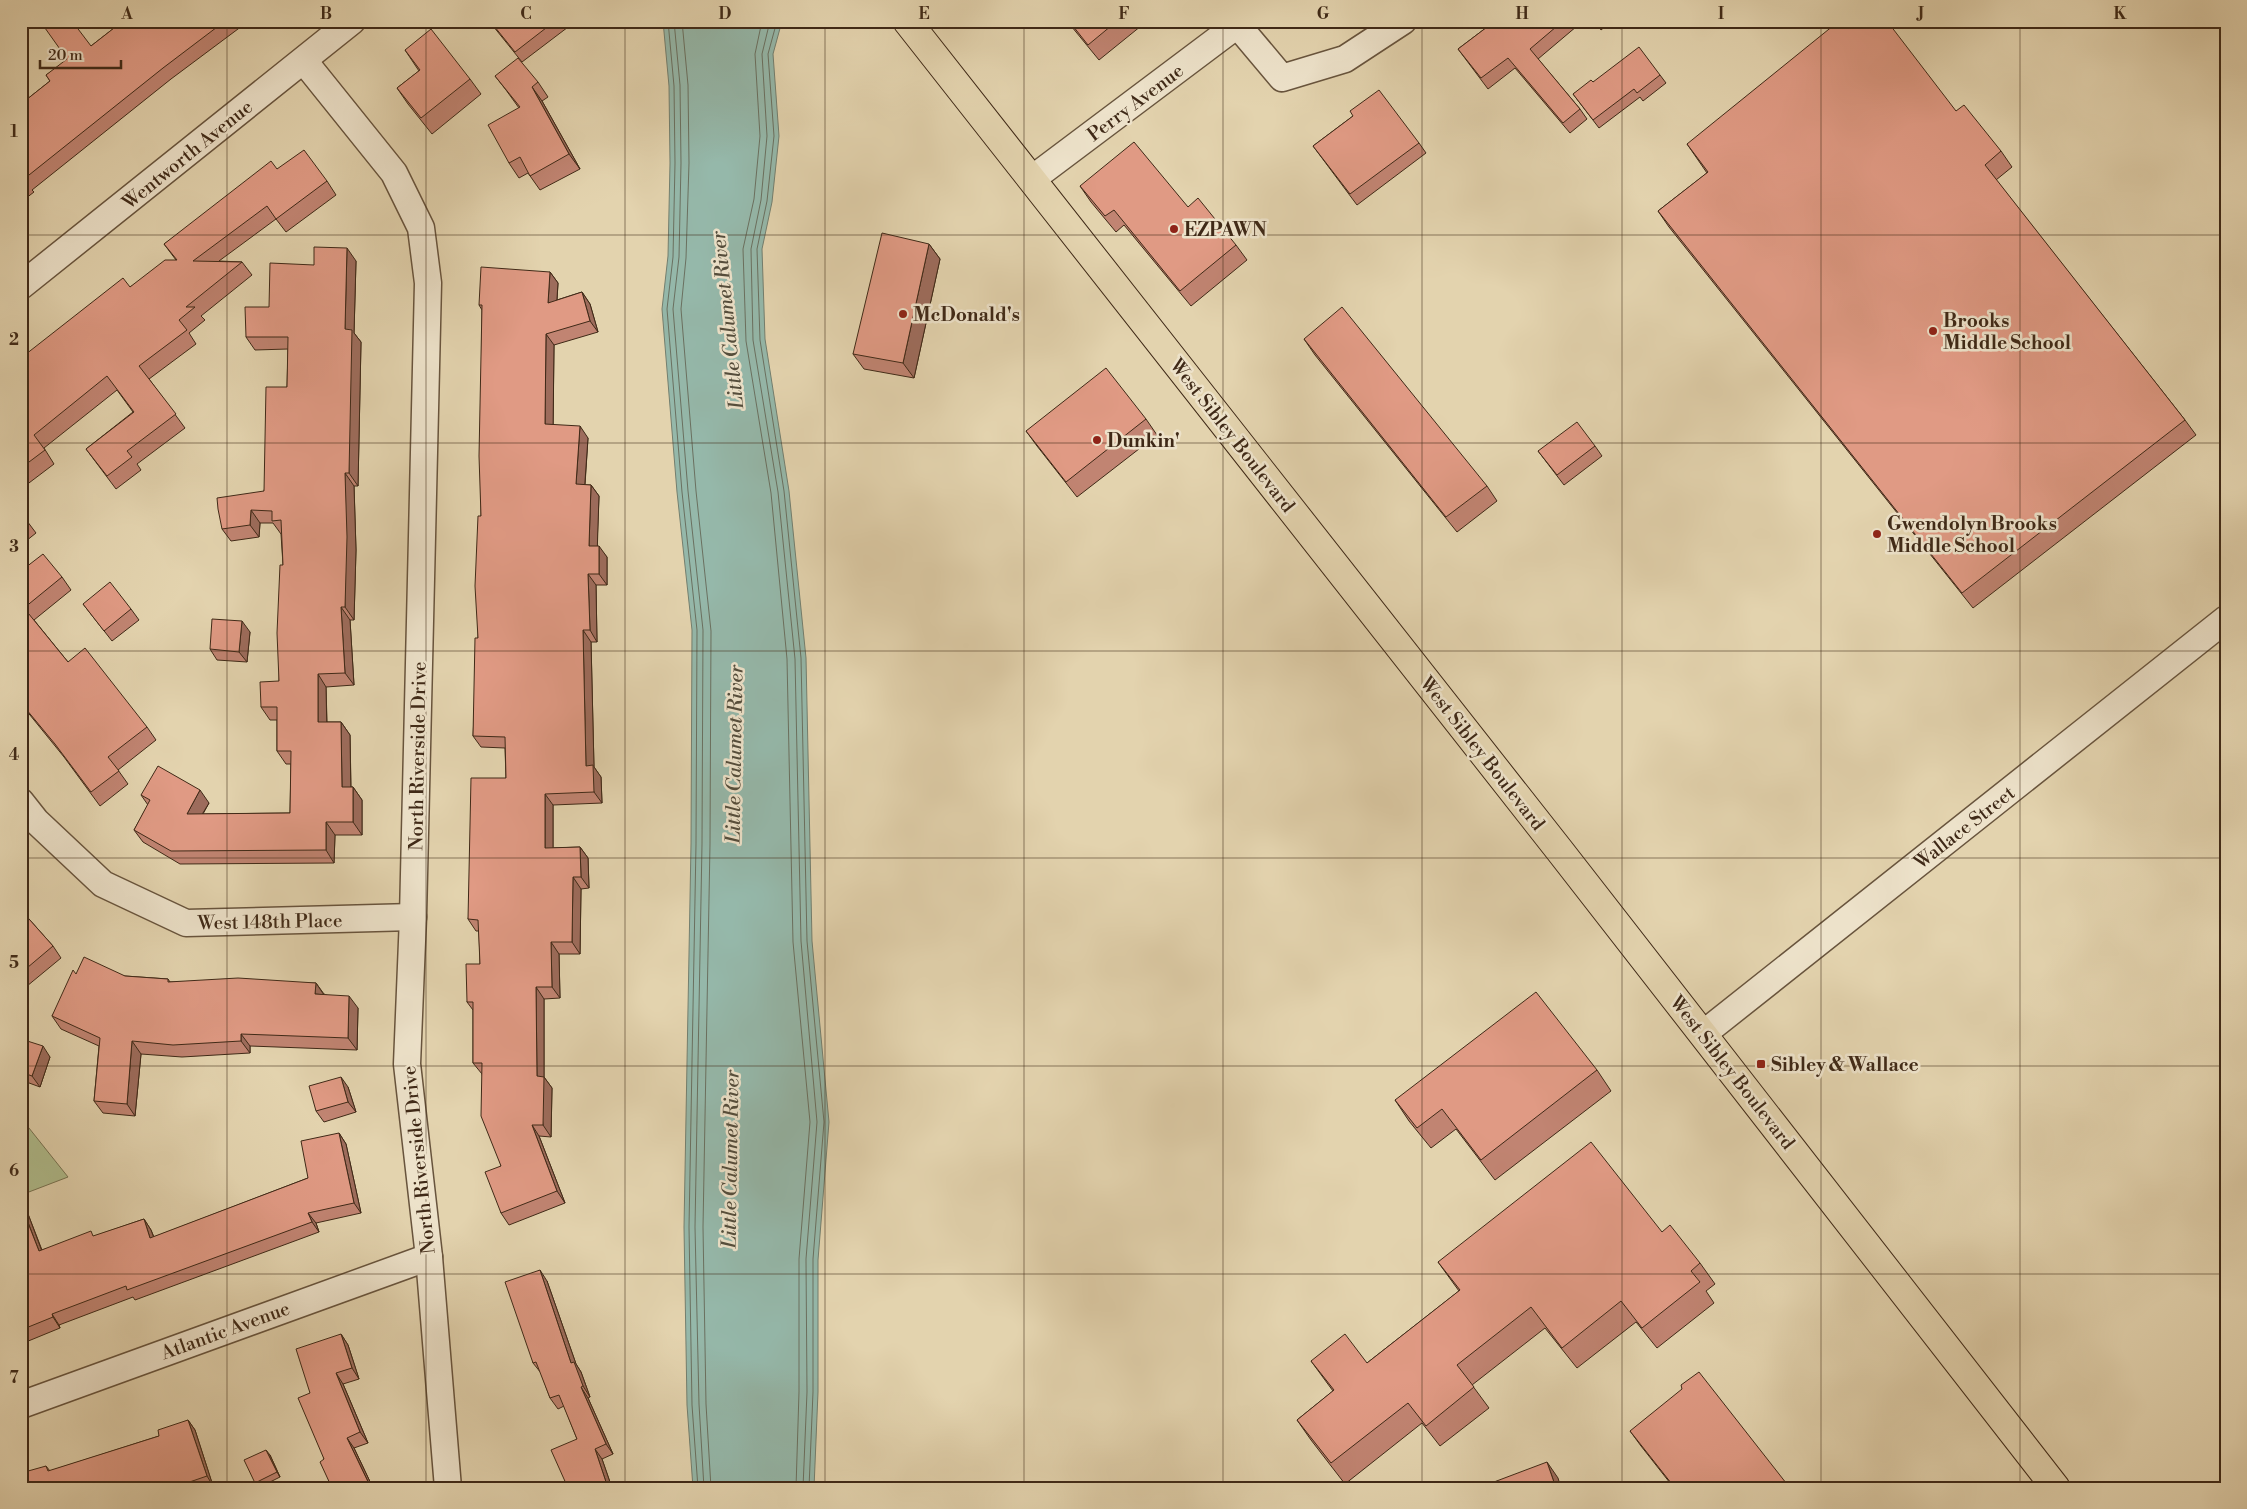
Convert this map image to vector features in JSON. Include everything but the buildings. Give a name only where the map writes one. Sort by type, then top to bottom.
[{"type":"main road","name":"West Sibley Boulevard","points":[[907,21],[1703,1034],[2056,1488]]},
{"type":"street","name":"Wentworth Avenue","points":[[21,286],[352,21]]},
{"type":"street","points":[[1236,23],[1282,78],[1346,59],[1403,21]]},
{"type":"street","name":"Perry Avenue","points":[[1032,179],[1236,23]]},
{"type":"street","name":"North Riverside Drive","points":[[304,61],[394,173],[421,228],[428,283],[413,918],[407,1064],[428,1257],[448,1488]]},
{"type":"street","name":"Wallace Street","points":[[1703,1034],[2226,619]]},
{"type":"street","name":"West 148th Place","points":[[21,802],[36,821],[103,884],[186,923],[413,918]]},
{"type":"street","name":"Atlantic Avenue","points":[[21,1405],[428,1257]]},
{"type":"green space","points":[[21,1118],[68,1177],[21,1195]]},
{"type":"water","name":"Little Calumet River","points":[[663,21],[782,21],[773,54],[779,136],[772,202],[762,249],[765,339],[789,491],[806,658],[812,941],[829,1122],[818,1260],[818,1392],[814,1488],[693,1488],[687,1405],[684,1227],[691,844],[692,630],[677,492],[662,309],[668,256],[670,163],[669,86]]},
{"type":"place","name":"EZPAWN","points":[[1174,229]]},
{"type":"place","name":"McDonald's","points":[[903,314]]},
{"type":"place","name":"Brooks Middle School","points":[[1933,331]]},
{"type":"place","name":"Dunkin'","points":[[1097,440]]},
{"type":"place","name":"Gwendolyn Brooks Middle School","points":[[1877,534]]},
{"type":"place","name":"Sibley & Wallace","points":[[1761,1064]]}]
